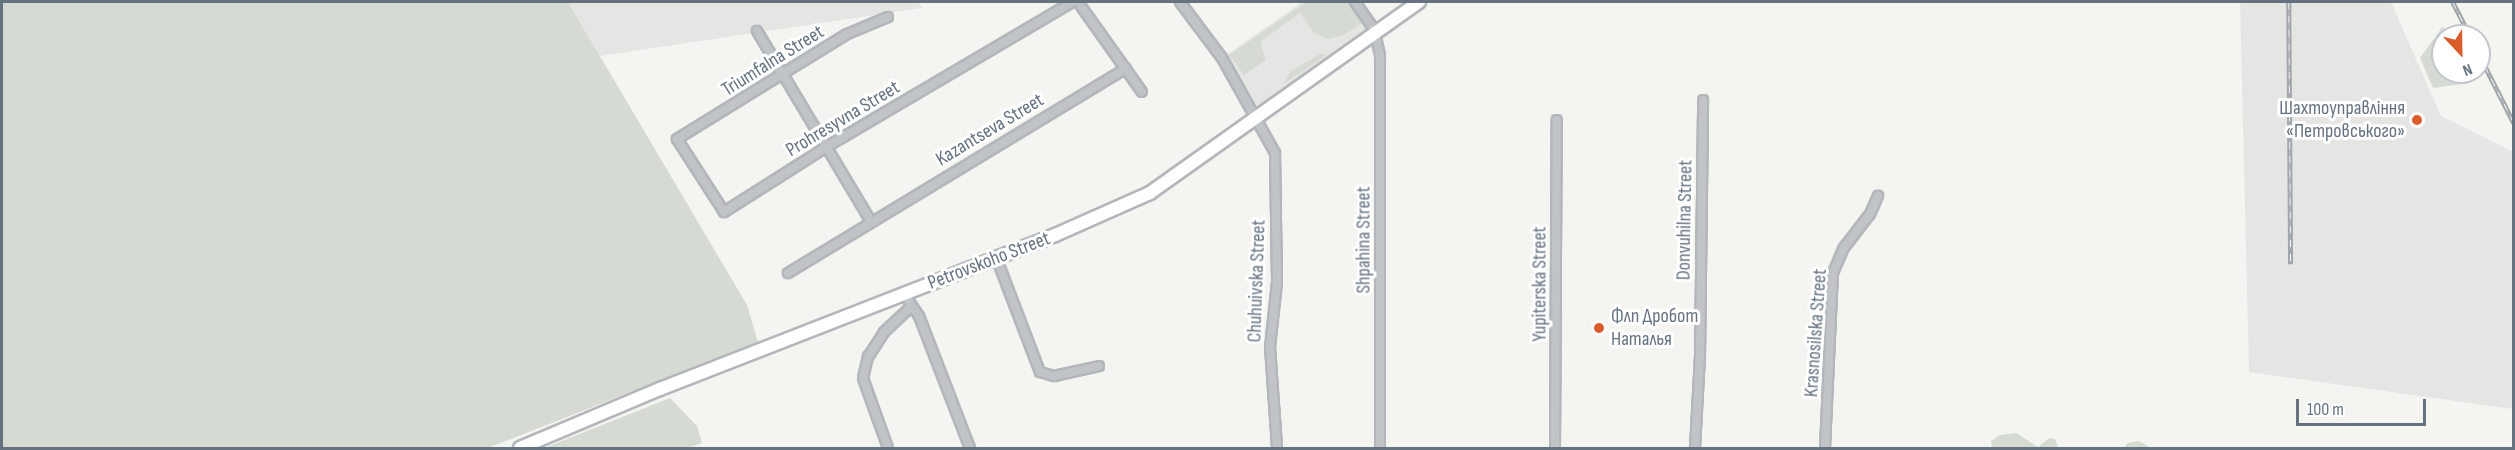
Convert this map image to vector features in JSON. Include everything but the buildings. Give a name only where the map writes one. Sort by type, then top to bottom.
[{"type":"main road","name":"Petrovskoho Street","points":[[520,448],[660,389],[904,294],[1150,194],[1418,2]]},
{"type":"street","points":[[1054,2],[1055,11]]},
{"type":"street","name":"Prohresyvna Street","points":[[677,139],[724,213],[828,146],[1072,2]]},
{"type":"street","points":[[1078,2],[1142,92]]},
{"type":"street","name":"Chuhuivska Street","points":[[1180,2],[1222,58],[1258,118],[1275,153],[1277,282],[1270,347],[1277,448]]},
{"type":"street","points":[[1355,2],[1376,32]]},
{"type":"street","name":"Triumfalna Street","points":[[677,139],[783,77],[847,34],[888,17]]},
{"type":"street","points":[[757,31],[783,77],[828,146],[870,220]]},
{"type":"street","name":"Shpahina Street","points":[[1376,32],[1380,55],[1380,448]]},
{"type":"street","name":"Kazantseva Street","points":[[788,273],[870,220],[1126,68]]},
{"type":"street","name":"Donvuhilna Street","points":[[1695,448],[1700,357],[1704,100]]},
{"type":"street","name":"Yupiterska Street","points":[[1554,448],[1557,120]]},
{"type":"street","name":"Krasnosilska Street","points":[[1824,448],[1833,273],[1843,249],[1870,214],[1878,196]]},
{"type":"street","points":[[996,257],[1040,372],[1054,376],[1099,366]]},
{"type":"street","points":[[904,294],[910,308],[919,316],[970,448]]},
{"type":"street","points":[[888,448],[863,378],[868,357],[884,332],[910,308]]},
{"type":"shaded area","points":[[2,2],[568,2],[747,305],[758,342],[488,448],[2,448]]},
{"type":"shaded area","points":[[568,2],[918,2],[922,8],[600,56]]},
{"type":"shaded area","points":[[1302,2],[1355,2],[1374,29],[1254,112],[1222,58]]},
{"type":"shaded area","points":[[1306,2],[1353,2],[1366,21],[1344,35],[1328,39],[1314,33],[1300,13],[1260,42],[1266,60],[1244,75],[1229,55]]},
{"type":"shaded area","points":[[2240,2],[2391,2],[2441,116],[2513,152],[2513,409],[2249,372]]},
{"type":"shaded area","points":[[2431,43],[2431,83],[2420,58]]},
{"type":"shaded area","points":[[1320,54],[1327,55],[1282,85],[1291,71]]},
{"type":"shaded area","points":[[2431,84],[2463,84],[2433,88]]},
{"type":"shaded area","points":[[670,398],[697,426],[702,443],[688,448],[544,448]]},
{"type":"shaded area","points":[[2016,433],[2038,447],[2049,438],[2055,439],[2058,448],[1992,448],[1991,441],[2000,435]]},
{"type":"shaded area","points":[[2139,441],[2151,448],[2124,448],[2128,443]]},
{"type":"railway","points":[[2289,2],[2291,264]]},
{"type":"railway","points":[[2453,2],[2464,24]]},
{"type":"railway","points":[[2491,78],[2514,123]]},
{"type":"place","name":"Шахтоуправління «Петровського»","points":[[2417,120]]},
{"type":"place","name":"Флп Дробот Наталья","points":[[1599,328]]}]
